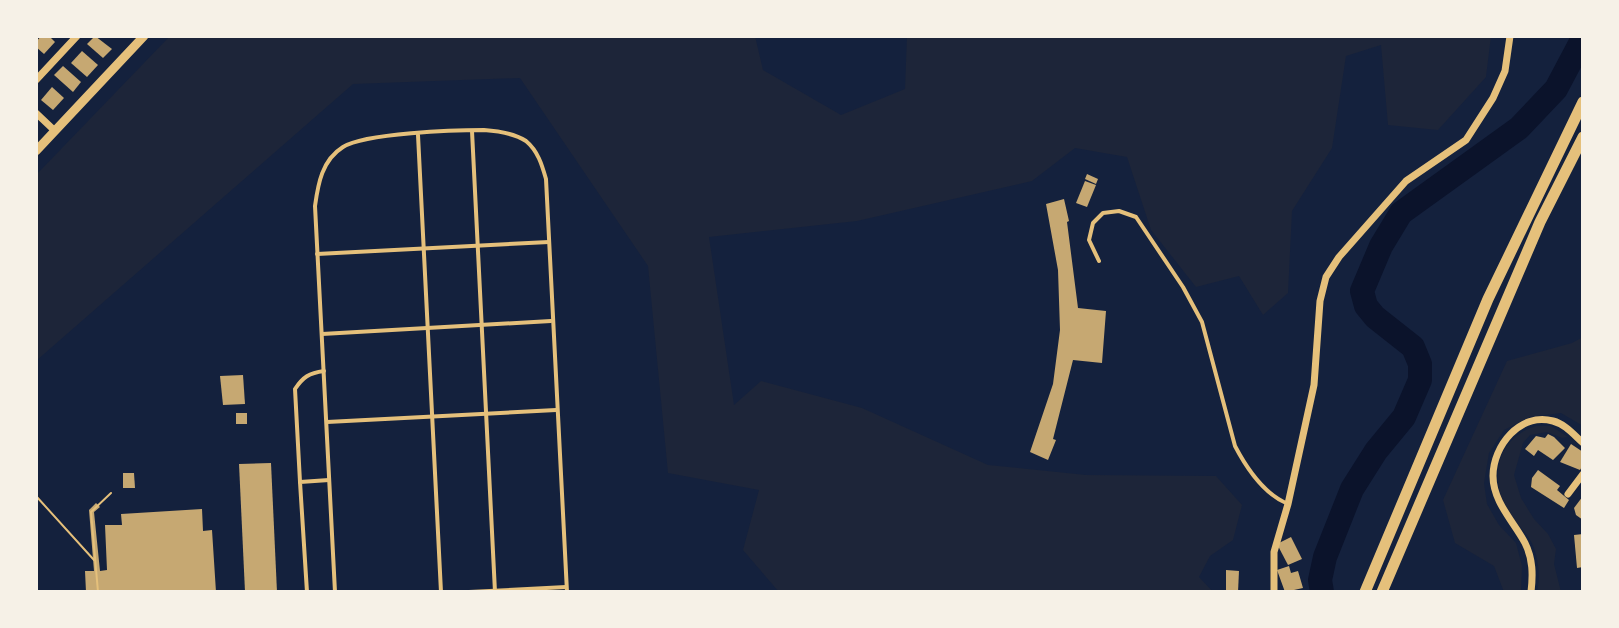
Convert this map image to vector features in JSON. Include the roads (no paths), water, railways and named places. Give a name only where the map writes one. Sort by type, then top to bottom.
[{"type":"main road","points":[[1365,592],[1488,299],[1583,102]]},
{"type":"main road","points":[[1382,592],[1540,222],[1583,137]]},
{"type":"street","points":[[61,36],[69,44]]},
{"type":"street","points":[[36,80],[77,36]]},
{"type":"street","points":[[36,151],[144,36]]},
{"type":"street","points":[[1274,592],[1274,552],[1288,504],[1314,385],[1320,301],[1326,277],[1339,257],[1406,181],[1466,140],[1493,98],[1505,71],[1510,36]]},
{"type":"street","points":[[36,113],[55,131]]},
{"type":"street","points":[[1531,592],[1532,567],[1526,545],[1495,490],[1496,456],[1508,435],[1526,423],[1536,421],[1560,423],[1583,443]]},
{"type":"street","points":[[1568,494],[1583,474]]},
{"type":"lane","points":[[472,131],[495,591]]},
{"type":"lane","points":[[335,592],[315,206],[318,183],[328,162],[344,147],[365,139],[472,131],[508,133],[526,142],[540,157],[546,179],[566,590],[469,592]]},
{"type":"lane","points":[[418,135],[441,592]]},
{"type":"lane","points":[[1099,261],[1089,240],[1093,223],[1103,213],[1119,211],[1136,217],[1183,287],[1202,322],[1235,446],[1244,463],[1273,497],[1288,504]]},
{"type":"lane","points":[[317,254],[549,242]]},
{"type":"lane","points":[[322,334],[552,321]]},
{"type":"lane","points":[[307,592],[295,389],[301,379],[324,371]]},
{"type":"lane","points":[[327,422],[556,410]]},
{"type":"lane","points":[[300,482],[329,480]]},
{"type":"waterway","points":[[1322,592],[1320,580],[1325,557],[1352,489],[1376,451],[1404,417],[1420,380],[1420,364],[1413,347],[1366,306],[1362,291],[1381,246],[1401,213],[1519,128],[1556,89],[1583,38]]}]
